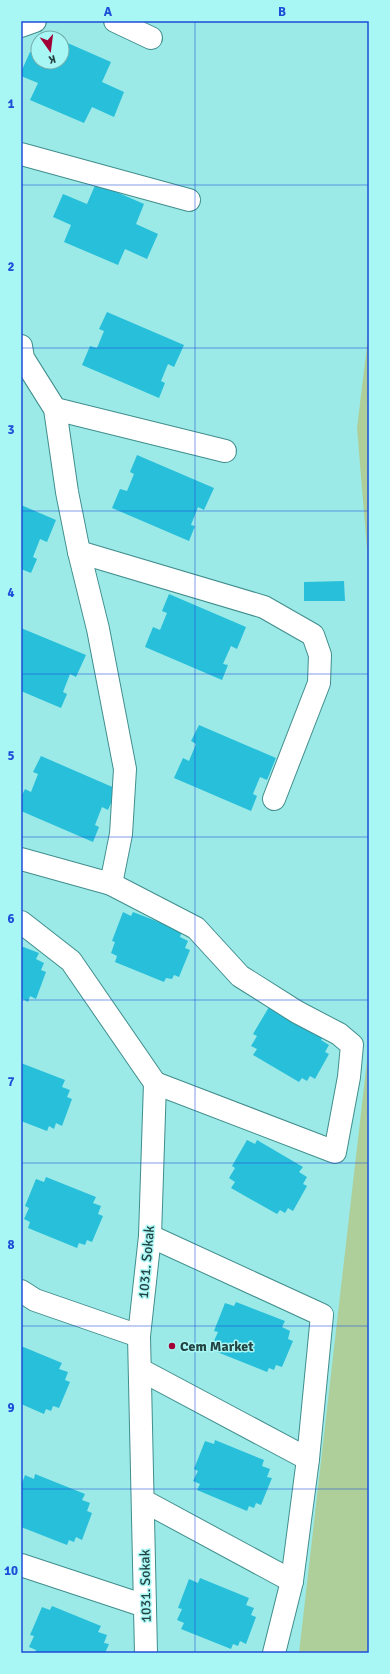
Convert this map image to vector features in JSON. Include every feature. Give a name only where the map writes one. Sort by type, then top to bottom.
[{"type":"street","points":[[21,26],[35,21]]},
{"type":"street","points":[[114,21],[151,38]]},
{"type":"street","points":[[21,154],[188,200]]},
{"type":"street","points":[[21,346],[23,358],[55,409],[67,492],[79,552],[98,629],[125,769],[122,834],[111,884]]},
{"type":"street","points":[[55,409],[225,451]]},
{"type":"street","points":[[79,552],[264,607],[313,635],[320,656],[319,684],[274,799]]},
{"type":"street","points":[[21,859],[111,884],[196,928],[240,976],[297,1012],[339,1034],[352,1045],[349,1077],[334,1152],[155,1083],[71,961],[21,922]]},
{"type":"street","name":"1031. Sokak","points":[[146,1653],[144,1501],[139,1336],[150,1236],[155,1083]]},
{"type":"street","points":[[150,1236],[322,1315],[308,1459],[292,1581],[274,1653]]},
{"type":"street","points":[[21,1292],[35,1300],[139,1336]]},
{"type":"street","points":[[141,1370],[308,1459]]},
{"type":"street","points":[[144,1501],[292,1581]]},
{"type":"street","points":[[21,1565],[145,1606]]},
{"type":"green space","points":[[369,329],[369,573],[357,428]]},
{"type":"green space","points":[[369,1043],[369,1653],[299,1653]]},
{"type":"building","points":[[70,44],[111,62],[102,82],[124,92],[114,117],[92,107],[84,123],[30,100],[38,83],[21,76],[21,72],[30,52],[30,70],[70,70]]},
{"type":"building","points":[[96,183],[144,204],[136,224],[158,234],[147,259],[125,249],[118,265],[64,242],[71,225],[53,217],[63,194],[87,204]]},
{"type":"building","points":[[107,312],[184,345],[174,367],[168,364],[161,381],[165,383],[159,398],[82,365],[90,346],[97,348],[104,331],[99,329]]},
{"type":"building","points":[[137,455],[214,488],[204,510],[198,507],[191,525],[195,526],[189,541],[112,508],[120,489],[127,491],[134,474],[130,472]]},
{"type":"building","points":[[21,505],[56,520],[47,542],[40,539],[33,557],[37,559],[31,573],[21,569]]},
{"type":"building","points":[[344,581],[345,601],[304,601],[304,582]]},
{"type":"building","points":[[169,594],[246,627],[237,649],[231,646],[223,664],[228,665],[222,680],[145,647],[153,627],[160,630],[167,613],[162,611]]},
{"type":"building","points":[[21,628],[86,655],[76,677],[70,674],[63,692],[67,694],[61,708],[21,691]]},
{"type":"building","points":[[199,725],[276,758],[267,780],[260,777],[253,794],[257,796],[251,811],[174,778],[183,758],[189,761],[196,744],[191,741]]},
{"type":"building","points":[[41,756],[117,789],[108,810],[102,807],[95,825],[99,827],[93,842],[21,811],[21,797],[25,789],[31,792],[38,774],[33,772]]},
{"type":"building","points":[[123,912],[131,916],[133,912],[182,931],[180,937],[188,941],[185,948],[190,950],[179,977],[174,975],[172,979],[166,978],[164,982],[115,962],[117,956],[111,953],[115,942],[112,941]]},
{"type":"building","points":[[21,946],[39,953],[36,959],[44,963],[41,970],[46,972],[36,999],[30,996],[28,1002],[23,999],[21,1003]]},
{"type":"building","points":[[269,1007],[325,1035],[321,1040],[329,1045],[325,1052],[329,1054],[315,1079],[310,1076],[307,1081],[302,1078],[299,1082],[253,1055],[257,1049],[251,1046],[257,1036],[253,1034]]},
{"type":"building","points":[[21,1063],[65,1080],[62,1087],[70,1090],[67,1097],[72,1099],[62,1126],[56,1123],[54,1129],[49,1126],[47,1131],[21,1121]]},
{"type":"building","points":[[247,1140],[255,1144],[257,1140],[303,1167],[299,1172],[307,1177],[303,1184],[307,1186],[293,1211],[288,1208],[285,1213],[280,1210],[277,1214],[231,1188],[235,1182],[229,1178],[235,1168],[232,1166]]},
{"type":"building","points":[[46,1177],[96,1197],[93,1203],[101,1206],[98,1214],[103,1216],[92,1242],[87,1240],[85,1245],[79,1243],[77,1248],[28,1228],[30,1222],[24,1219],[29,1208],[25,1206],[36,1179],[44,1182]]},
{"type":"building","points":[[236,1302],[285,1321],[282,1327],[290,1331],[288,1339],[293,1341],[282,1367],[276,1365],[274,1370],[269,1368],[267,1372],[217,1352],[220,1346],[213,1343],[218,1332],[214,1331],[225,1303],[234,1306]]},
{"type":"building","points":[[21,1346],[62,1363],[59,1369],[68,1372],[65,1380],[70,1382],[59,1408],[53,1406],[51,1411],[46,1409],[44,1414],[21,1404]]},
{"type":"building","points":[[215,1440],[264,1460],[262,1466],[270,1469],[267,1477],[272,1478],[261,1505],[256,1503],[254,1508],[249,1506],[247,1511],[197,1490],[200,1484],[193,1481],[198,1471],[194,1469],[205,1441],[214,1444]]},
{"type":"building","points":[[35,1474],[85,1494],[82,1500],[90,1503],[87,1511],[92,1513],[82,1540],[76,1537],[74,1542],[69,1540],[67,1545],[21,1527],[21,1486],[25,1475],[34,1479]]},
{"type":"building","points":[[200,1578],[249,1598],[246,1605],[254,1608],[251,1615],[256,1617],[246,1644],[240,1641],[238,1646],[233,1644],[231,1649],[181,1629],[184,1623],[177,1620],[182,1609],[178,1608],[189,1579],[198,1583]]},
{"type":"building","points":[[52,1606],[101,1626],[98,1632],[107,1635],[104,1643],[109,1644],[105,1653],[35,1653],[36,1650],[29,1647],[34,1636],[30,1635],[42,1607],[50,1610]]},
{"type":"place","name":"Cem Market","points":[[172,1346]]}]
